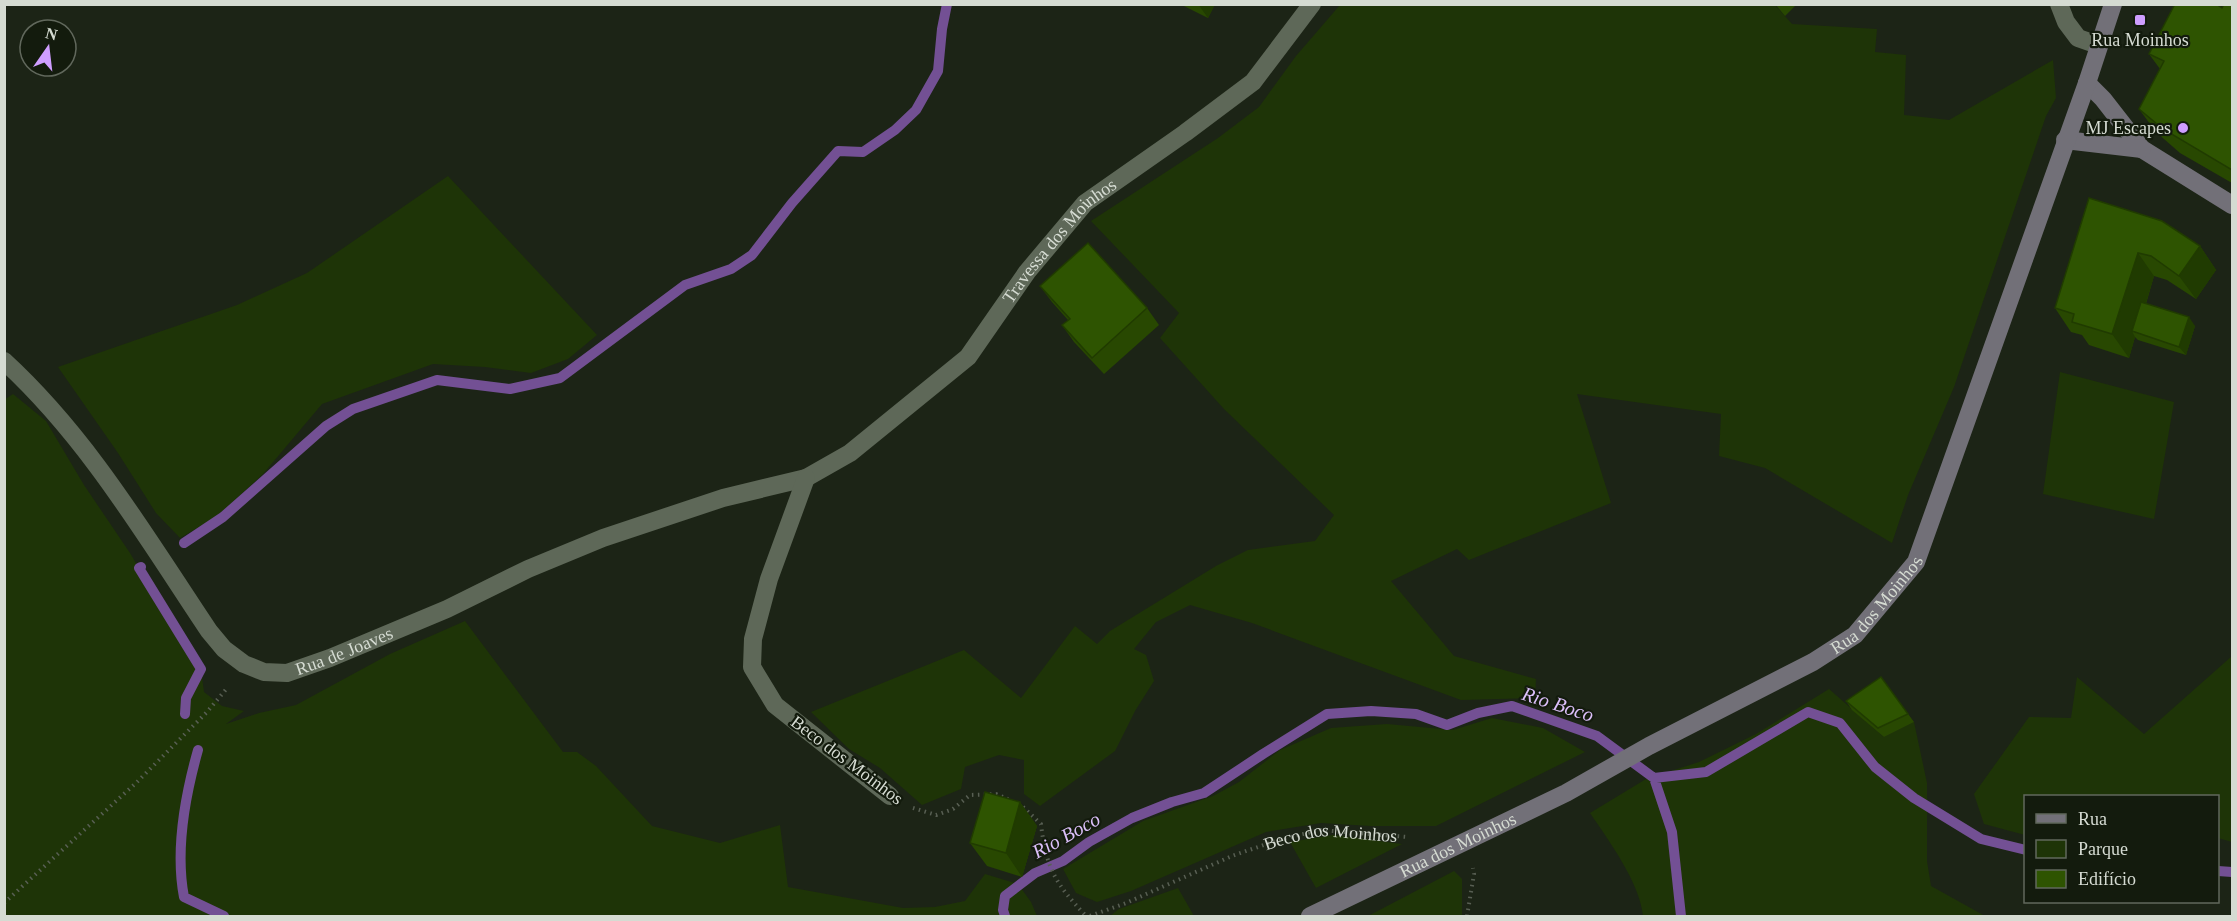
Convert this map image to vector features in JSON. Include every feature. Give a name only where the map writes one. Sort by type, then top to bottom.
[{"type":"main road","name":"Rua dos Moinhos","points":[[1310,916],[1566,793],[1649,746],[1813,662],[1855,635],[1916,562],[2113,4]]},
{"type":"main road","points":[[2087,83],[2103,99],[2142,149],[2232,205]]},
{"type":"main road","points":[[2065,140],[2142,149]]},
{"type":"street","name":"Travessa dos Moinhos","points":[[806,478],[850,453],[968,357],[1027,272],[1085,203],[1185,134],[1253,82],[1312,4]]},
{"type":"street","points":[[2058,4],[2066,22],[2078,38],[2098,45]]},
{"type":"street","name":"Rua de Joaves","points":[[4,361],[35,389],[80,442],[209,631],[224,649],[244,664],[264,672],[287,673],[330,658],[426,618],[528,569],[603,538],[723,498],[806,478]]},
{"type":"street","name":"Beco dos Moinhos","points":[[806,478],[769,579],[753,639],[752,667],[775,705],[890,796]]},
{"type":"path","points":[[4,903],[169,750],[207,712],[231,684],[244,664]]},
{"type":"path","name":"Beco dos Moinhos","points":[[890,796],[911,808],[936,815],[953,809],[970,795],[996,794],[1023,807],[1041,824],[1044,852],[1056,880],[1074,906],[1088,916],[1126,903],[1232,856],[1278,840],[1320,830],[1413,837],[1438,854]]},
{"type":"path","points":[[1466,841],[1474,874],[1467,916]]},
{"type":"green space","points":[[1340,5],[1775,5],[1792,24],[1877,29],[1875,52],[1906,55],[1904,115],[1949,120],[2053,60],[2056,98],[2046,116],[1954,387],[1908,495],[1892,543],[1765,468],[1719,456],[1721,414],[1577,394],[1611,503],[1469,560],[1457,549],[1391,581],[1454,656],[1536,679],[1535,698],[1461,700],[1252,623],[1190,605],[1156,622],[1134,649],[1146,655],[1154,681],[1135,711],[1115,751],[1040,806],[1024,794],[1024,760],[999,755],[965,767],[961,789],[922,805],[880,768],[849,749],[811,712],[964,650],[1021,698],[1075,626],[1097,644],[1110,631],[1216,566],[1248,550],[1315,541],[1334,515],[1224,409],[1160,338],[1179,313],[1091,221],[1218,138],[1259,107],[1296,56]]},
{"type":"green space","points":[[448,176],[597,335],[568,359],[531,373],[433,364],[322,404],[263,474],[216,517],[180,538],[156,513],[118,453],[58,367],[237,305],[307,273]]},
{"type":"green space","points":[[2060,372],[2174,402],[2154,519],[2043,494]]},
{"type":"green space","points":[[13,394],[46,421],[84,485],[130,553],[185,647],[201,669],[204,692],[222,706],[244,711],[226,724],[259,713],[296,705],[390,654],[465,621],[563,752],[577,752],[596,766],[652,826],[720,843],[780,825],[788,887],[903,908],[935,907],[965,901],[985,874],[1018,884],[1031,902],[1037,916],[5,916],[4,400]]},
{"type":"green space","points":[[2232,656],[2232,842],[2219,838],[2219,795],[2024,795],[2024,835],[1984,824],[1974,794],[2029,717],[2071,718],[2077,677],[2144,734]]},
{"type":"green space","points":[[1829,689],[1884,737],[1914,722],[1927,783],[1927,861],[1931,886],[1985,916],[1643,916],[1641,903],[1630,876],[1590,813],[1646,779],[1699,762],[1756,734]]},
{"type":"green space","points":[[1492,718],[1543,728],[1585,752],[1436,826],[1321,823],[1266,832],[1131,891],[1097,902],[1076,893],[1063,869],[1143,821],[1213,796],[1239,782],[1280,750],[1331,728],[1387,724],[1453,730]]},
{"type":"green space","points":[[1333,835],[1402,844],[1316,888],[1290,842]]},
{"type":"green space","points":[[1454,871],[1462,879],[1462,916],[1368,916]]},
{"type":"green space","points":[[1178,888],[1194,916],[1110,916],[1119,909]]},
{"type":"building","points":[[2175,4],[2216,4],[2222,8],[2224,4],[2232,4],[2232,170],[2163,129],[2139,109],[2164,61],[2149,54]]},
{"type":"building","points":[[2089,198],[2162,221],[2200,246],[2179,276],[2151,256],[2138,253],[2112,334],[2072,322],[2074,314],[2055,308]]},
{"type":"building","points":[[1088,243],[1147,308],[1092,358],[1062,325],[1070,319],[1040,286]]},
{"type":"building","points":[[2141,302],[2189,317],[2179,347],[2132,331]]},
{"type":"building","points":[[1881,677],[1908,714],[1878,728],[1846,701]]},
{"type":"building","points":[[985,792],[1020,802],[1006,853],[970,843]]},
{"type":"waterway","points":[[184,543],[223,517],[326,426],[353,409],[437,380],[510,389],[560,378],[685,285],[731,269],[752,255],[792,203],[838,151],[863,152],[895,130],[916,110],[938,71],[947,4]]},
{"type":"waterway","points":[[141,567],[139,568],[201,669],[186,698],[185,714]]},
{"type":"waterway","name":"Rio Boco","points":[[1005,916],[1003,910],[1005,896],[1035,873],[1063,861],[1089,842],[1132,818],[1172,802],[1204,793],[1327,714],[1371,711],[1416,714],[1447,725],[1478,713],[1512,706],[1597,736],[1654,778],[1706,772],[1808,712],[1840,723],[1875,767],[1914,798],[1981,839],[2024,850]]},
{"type":"waterway","points":[[198,750],[183,823],[181,879],[184,897],[224,916]]},
{"type":"waterway","points":[[1654,778],[1672,832],[1681,916]]},
{"type":"waterway","name":"Rio Boco","points":[[2219,871],[2232,872]]},
{"type":"place","name":"Rua Moinhos","points":[[2140,20]]},
{"type":"place","name":"MJ Escapes","points":[[2183,128]]}]
